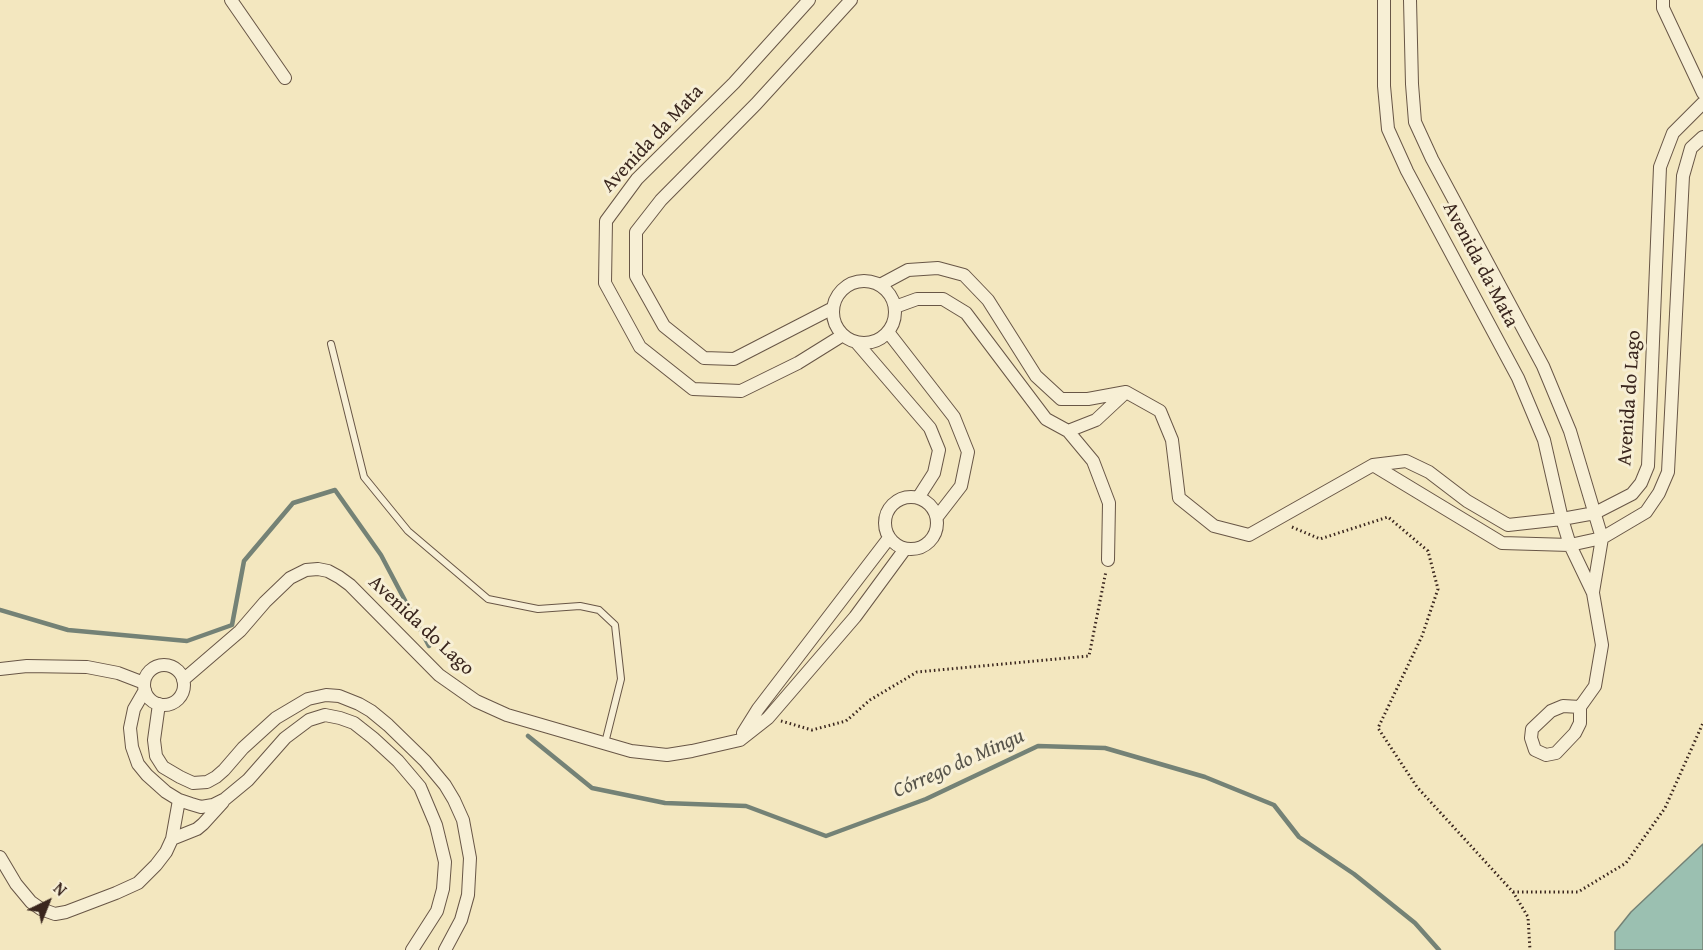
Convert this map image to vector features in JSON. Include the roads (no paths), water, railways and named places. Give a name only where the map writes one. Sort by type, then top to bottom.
[{"type":"street","points":[[231,0],[285,78]]},
{"type":"street","name":"Avenida da Mata","points":[[809,0],[734,83],[638,179],[606,221],[605,283],[640,347],[693,389],[741,391],[798,363],[843,335]]},
{"type":"street","points":[[834,308],[734,359],[704,358],[664,326],[636,276],[636,232],[661,200],[756,104],[851,0]]},
{"type":"street","name":"Avenida da Mata","points":[[1384,0],[1384,86],[1388,129],[1407,171],[1518,378],[1544,440],[1570,544],[1593,593]]},
{"type":"street","name":"Avenida da Mata","points":[[1410,0],[1415,122],[1432,159],[1543,366],[1570,431],[1602,538]]},
{"type":"street","points":[[1663,0],[1663,8],[1703,93]]},
{"type":"street","name":"Avenida do Lago","points":[[1126,392],[1160,411],[1172,440],[1179,498],[1214,526],[1249,535],[1373,465],[1406,461],[1429,472],[1467,501],[1509,525],[1595,513],[1632,494],[1641,483],[1648,466],[1660,167],[1673,133],[1703,103]]},
{"type":"street","name":"Avenida do Lago","points":[[1373,465],[1503,543],[1570,544],[1602,538],[1646,512],[1659,493],[1668,472],[1683,176],[1691,148],[1703,137]]},
{"type":"street","points":[[880,285],[908,270],[938,268],[964,274],[988,300],[1036,376],[1061,399],[1088,399],[1126,392]]},
{"type":"street","points":[[857,343],[880,340],[893,325],[895,316],[892,298],[886,290],[868,281],[849,285],[842,291],[836,299],[834,318],[843,335],[857,343],[930,428],[939,450],[934,473],[918,498]]},
{"type":"street","points":[[895,307],[918,299],[944,298],[966,313],[1046,419],[1068,431],[1093,461],[1109,503],[1108,560]]},
{"type":"street","points":[[888,332],[954,417],[968,452],[961,486],[937,516]]},
{"type":"street","points":[[1068,431],[1096,420],[1126,392]]},
{"type":"street","points":[[918,498],[927,502],[937,516],[938,526],[935,535],[923,548],[905,549],[896,545],[885,530],[888,512],[900,499],[918,498]]},
{"type":"street","points":[[740,740],[758,709],[889,538]]},
{"type":"street","points":[[1580,707],[1563,706],[1551,711],[1532,729],[1531,738],[1535,750],[1546,755],[1556,753],[1575,734],[1580,723],[1580,707],[1595,686],[1602,645],[1593,593],[1602,538]]},
{"type":"street","name":"Avenida do Lago","points":[[159,704],[166,705],[178,699],[184,687],[183,680],[240,631],[290,578],[306,570],[318,569],[328,571],[350,585],[439,675],[476,701],[507,715],[632,751],[667,755],[692,752],[740,740],[768,718],[855,617],[905,549]]},
{"type":"street","points":[[183,680],[176,669],[163,665],[151,670],[146,676],[145,686],[134,709],[130,728],[132,747],[138,764],[147,775],[179,800],[201,807],[213,805],[225,799]]},
{"type":"street","points":[[0,669],[27,666],[87,667],[118,673],[145,686],[148,696],[159,704],[154,740],[156,756],[163,767],[193,783],[207,782],[216,777],[276,718],[308,699],[326,695],[339,696],[371,711],[425,761],[445,785],[463,820],[471,858],[468,895],[461,920],[445,950]]},
{"type":"street","points":[[172,839],[189,833],[203,824],[225,799],[248,780],[285,738],[309,720],[325,715],[354,723],[398,761],[420,787],[436,825],[444,862],[443,890],[437,911],[412,950]]},
{"type":"street","points":[[0,857],[16,885],[31,902],[55,914],[66,912],[138,883],[166,852],[172,839],[179,800]]},
{"type":"lane","points":[[331,344],[364,477],[408,531],[488,599],[538,609],[580,606],[599,610],[615,625],[621,680],[605,743]]},
{"type":"waterway","name":"Córrego do Mingu","points":[[0,610],[68,630],[187,641],[232,625],[244,561],[293,503],[335,490],[381,555],[429,646]]},
{"type":"waterway","name":"Córrego do Mingu","points":[[528,736],[592,788],[665,803],[746,806],[826,836],[926,799],[1038,746],[1105,748],[1205,777],[1274,805],[1299,837],[1354,874],[1415,923],[1439,950]]}]
